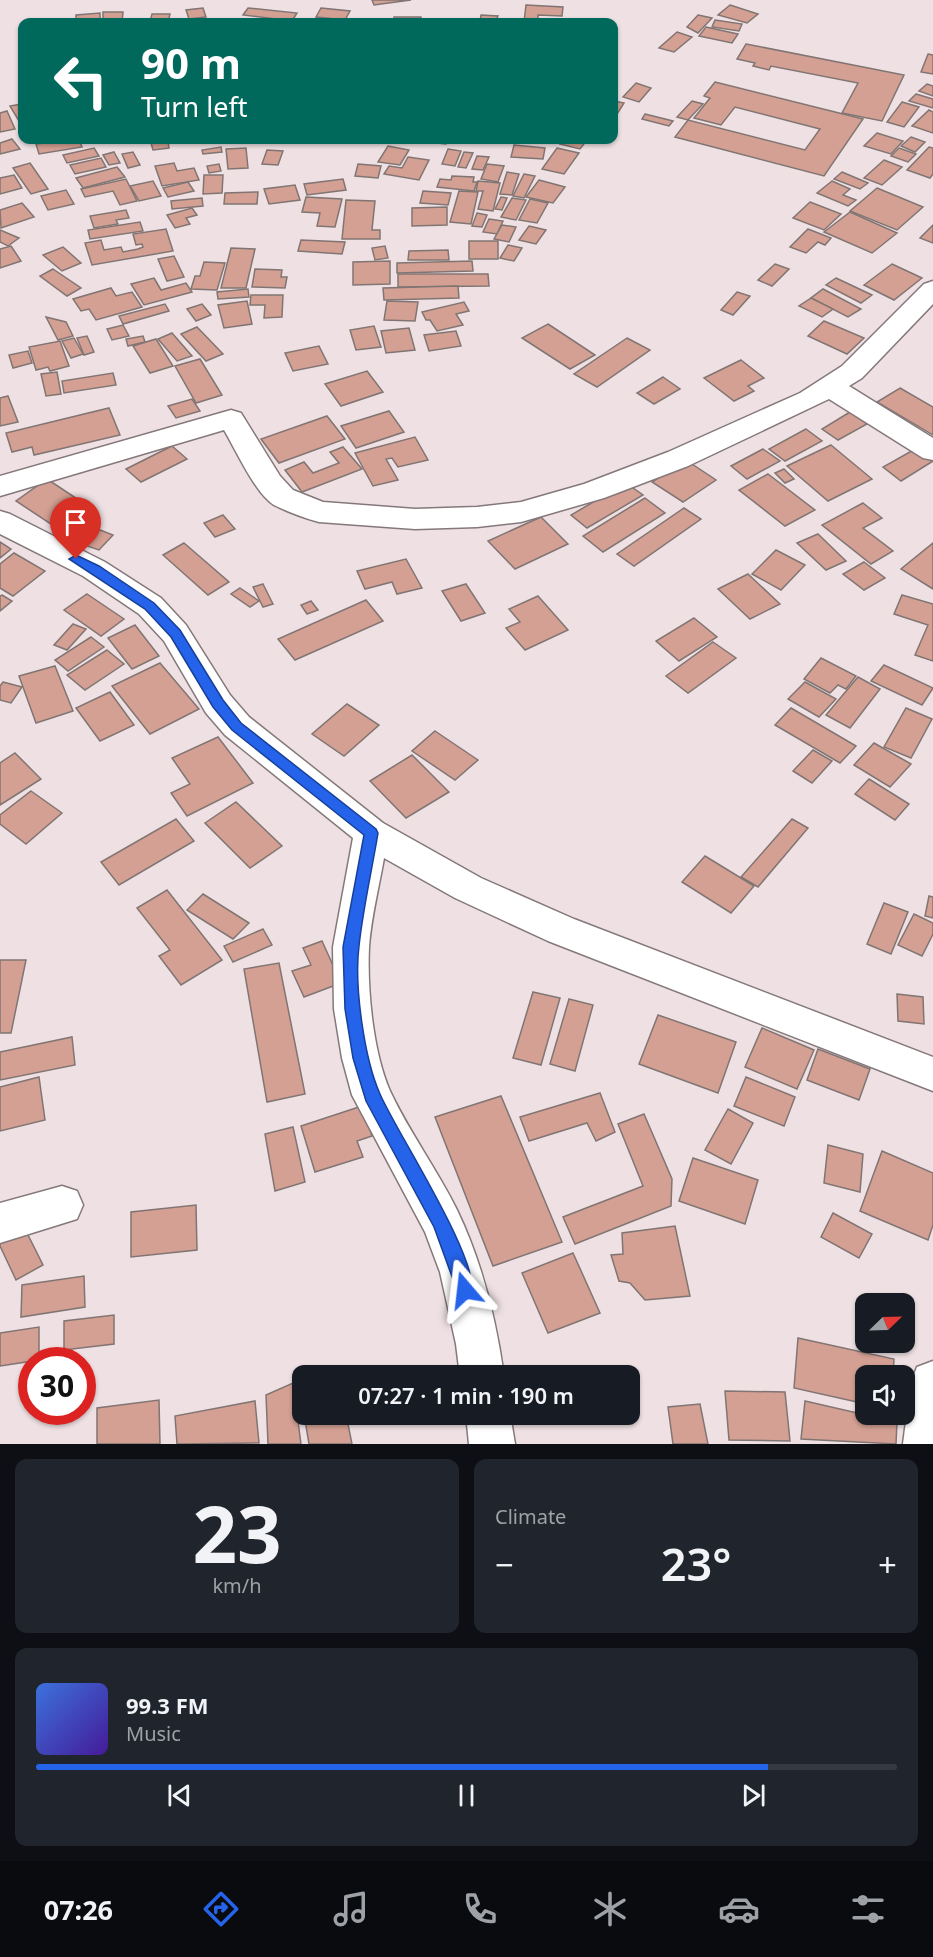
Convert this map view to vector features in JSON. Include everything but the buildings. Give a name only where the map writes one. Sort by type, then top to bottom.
[{"type":"street","points":[[0,486],[137,444],[231,419],[270,483],[283,498],[300,506],[319,512],[415,519],[477,517],[521,512],[594,491],[678,459],[830,387],[852,372],[933,289]]},
{"type":"street","points":[[830,387],[933,451]]},
{"type":"street","points":[[0,521],[94,569],[150,606],[175,633],[218,704],[237,726],[371,833],[468,888],[561,930],[933,1074]]},
{"type":"street","points":[[371,833],[351,947],[353,1009],[361,1058],[372,1095],[441,1223],[461,1272],[481,1365]]},
{"type":"street","points":[[0,1223],[62,1205]]},
{"type":"street","points":[[926,1444],[933,1383]]},
{"type":"street","points":[[489,1425],[492,1444]]},
{"type":"route","points":[[76,559],[150,606],[175,633],[218,704],[237,726],[371,833],[351,947],[353,1009],[361,1058],[372,1095],[441,1223],[461,1272],[465,1290]]}]
